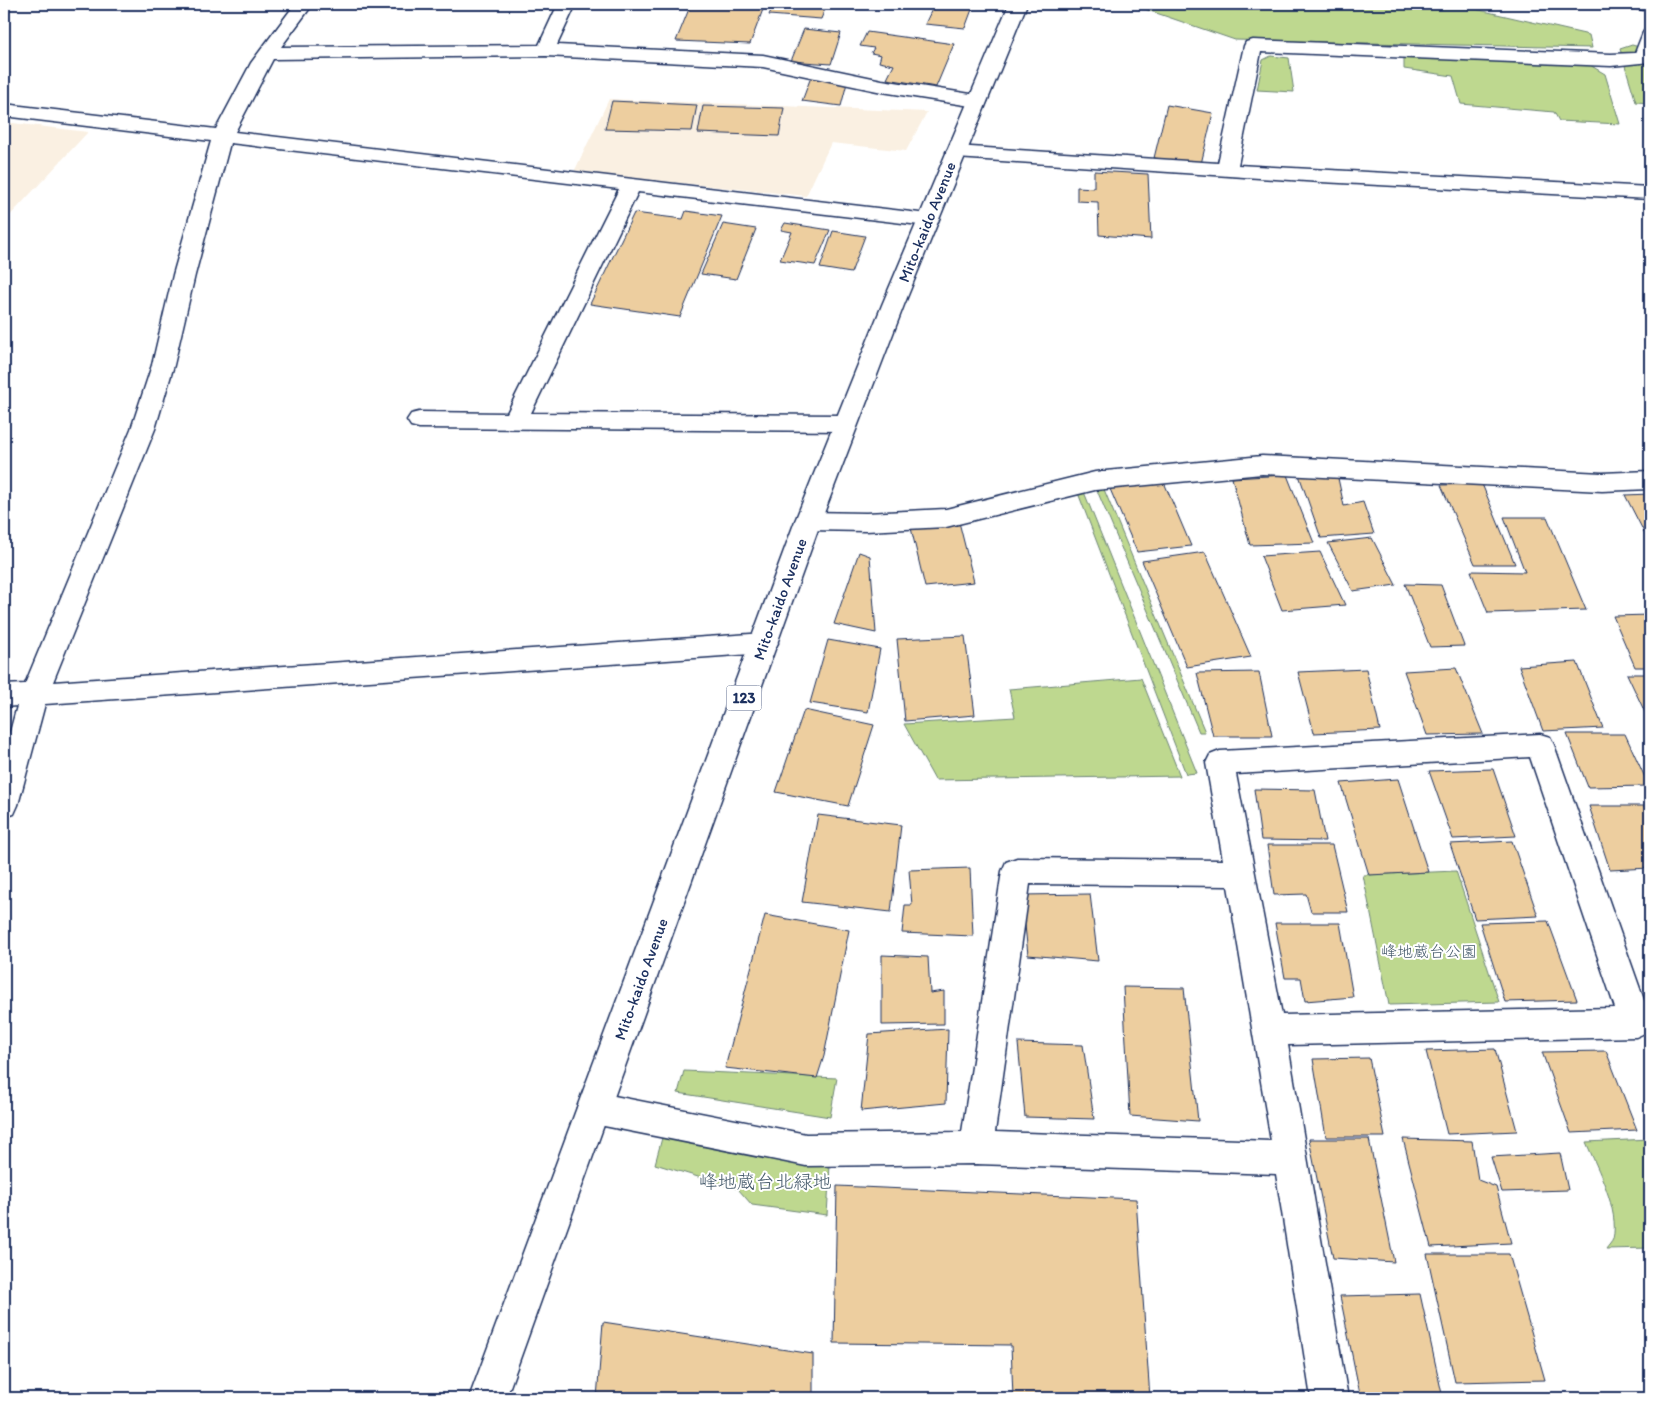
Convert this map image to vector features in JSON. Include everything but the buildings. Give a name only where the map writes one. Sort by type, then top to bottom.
[{"type":"main road","points":[[4,805],[34,694],[143,429],[163,365],[184,276],[222,137],[260,63],[304,4]]},
{"type":"main road","points":[[546,50],[566,4]]},
{"type":"main road","name":"Mito-kaido Avenue","points":[[487,1398],[808,521],[928,220],[1018,4]]},
{"type":"main road","points":[[1639,4],[1650,6]]},
{"type":"main road","points":[[1227,170],[1253,46],[1611,60],[1643,58],[1650,34]]},
{"type":"main road","points":[[267,54],[546,50],[763,61],[882,86],[978,101]]},
{"type":"main road","points":[[4,110],[928,220]]},
{"type":"main road","points":[[956,152],[1227,170],[1650,193]]},
{"type":"main road","points":[[515,421],[631,185]]},
{"type":"main road","points":[[419,420],[846,423]]},
{"type":"main road","points":[[808,521],[866,522],[946,518],[1095,481],[1262,465],[1602,482],[1650,480]]},
{"type":"main road","points":[[4,696],[764,643]]},
{"type":"main road","points":[[1269,1030],[1636,1022],[1540,745],[1220,763],[1269,1030],[1288,1158],[1330,1398]]},
{"type":"main road","points":[[976,1148],[1017,870],[1240,873]]},
{"type":"main road","points":[[594,1108],[806,1150],[976,1148],[1288,1158]]},
{"type":"shaded area","points":[[609,99],[927,112],[906,151],[831,143],[806,196],[574,172]]},
{"type":"shaded area","points":[[4,122],[88,132],[4,222]]},
{"type":"green space","points":[[1130,4],[1453,4],[1589,35],[1592,48],[1235,40]]},
{"type":"green space","points":[[1632,45],[1650,50],[1650,103],[1636,102],[1620,49]]},
{"type":"green space","points":[[1271,56],[1289,58],[1294,92],[1257,90],[1263,60]]},
{"type":"green space","points":[[1404,57],[1588,64],[1605,74],[1620,124],[1559,121],[1554,112],[1461,104],[1453,76],[1404,69]]},
{"type":"green space","points":[[1103,487],[1205,732],[1199,732],[1096,488]]},
{"type":"green space","points":[[1084,492],[1197,773],[1186,774],[1078,493]]},
{"type":"green space","points":[[1141,678],[1180,776],[935,780],[904,724],[1015,717],[1009,689]]},
{"type":"green space","name":"峰地蔵台公園","points":[[1456,871],[1499,1002],[1389,1005],[1363,875]]},
{"type":"green space","points":[[684,1071],[837,1078],[830,1117],[678,1093]]},
{"type":"green space","name":"峰地蔵台北緑地","points":[[662,1138],[830,1165],[827,1215],[752,1205],[738,1189],[655,1164]]},
{"type":"green space","points":[[1650,1139],[1650,1248],[1606,1249],[1613,1239],[1613,1215],[1606,1189],[1586,1142]]}]
